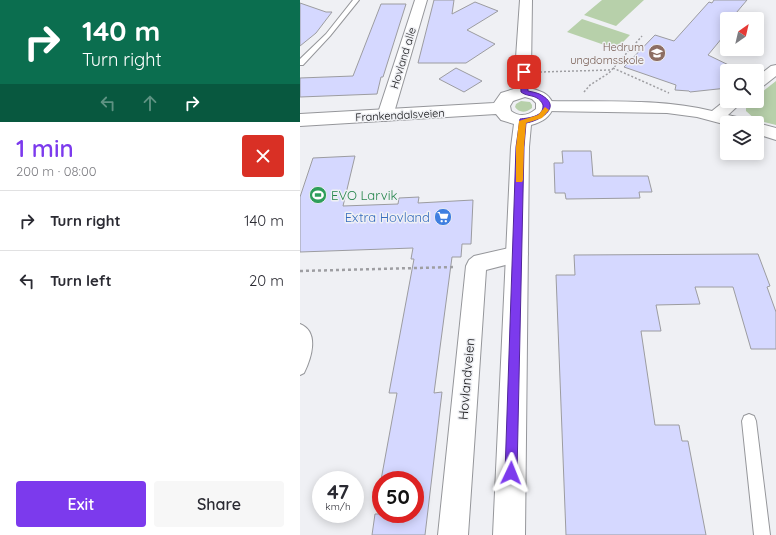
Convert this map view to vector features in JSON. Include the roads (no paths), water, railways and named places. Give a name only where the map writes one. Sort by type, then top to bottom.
[{"type":"main road","points":[[525,92],[524,72],[526,0]]},
{"type":"main road","points":[[525,92],[540,96],[544,100],[546,106],[545,111],[540,116],[532,120],[523,121],[508,117],[503,113],[501,108],[502,102],[507,97],[515,93],[525,92]]},
{"type":"main road","name":"Frankendalsveien","points":[[300,120],[501,108]]},
{"type":"main road","points":[[509,535],[520,147],[523,121]]},
{"type":"street","name":"Hovland alle","points":[[386,116],[421,0]]},
{"type":"street","points":[[764,78],[776,69]]},
{"type":"street","points":[[546,106],[667,108],[720,117]]},
{"type":"street","points":[[716,116],[726,108]]},
{"type":"street","points":[[764,130],[776,134]]},
{"type":"street","name":"Hovlandveien","points":[[453,535],[476,266],[480,262],[518,254]]},
{"type":"lane","points":[[300,63],[328,35],[356,0]]},
{"type":"lane","points":[[300,330],[305,335],[305,357],[300,369]]},
{"type":"lane","points":[[749,421],[762,535]]},
{"type":"place","name":"Hedrum ungdomsskole","points":[[657,53]]},
{"type":"place","name":"EVO Larvik","points":[[318,195]]},
{"type":"place","name":"Extra Hovland","points":[[443,217]]}]
